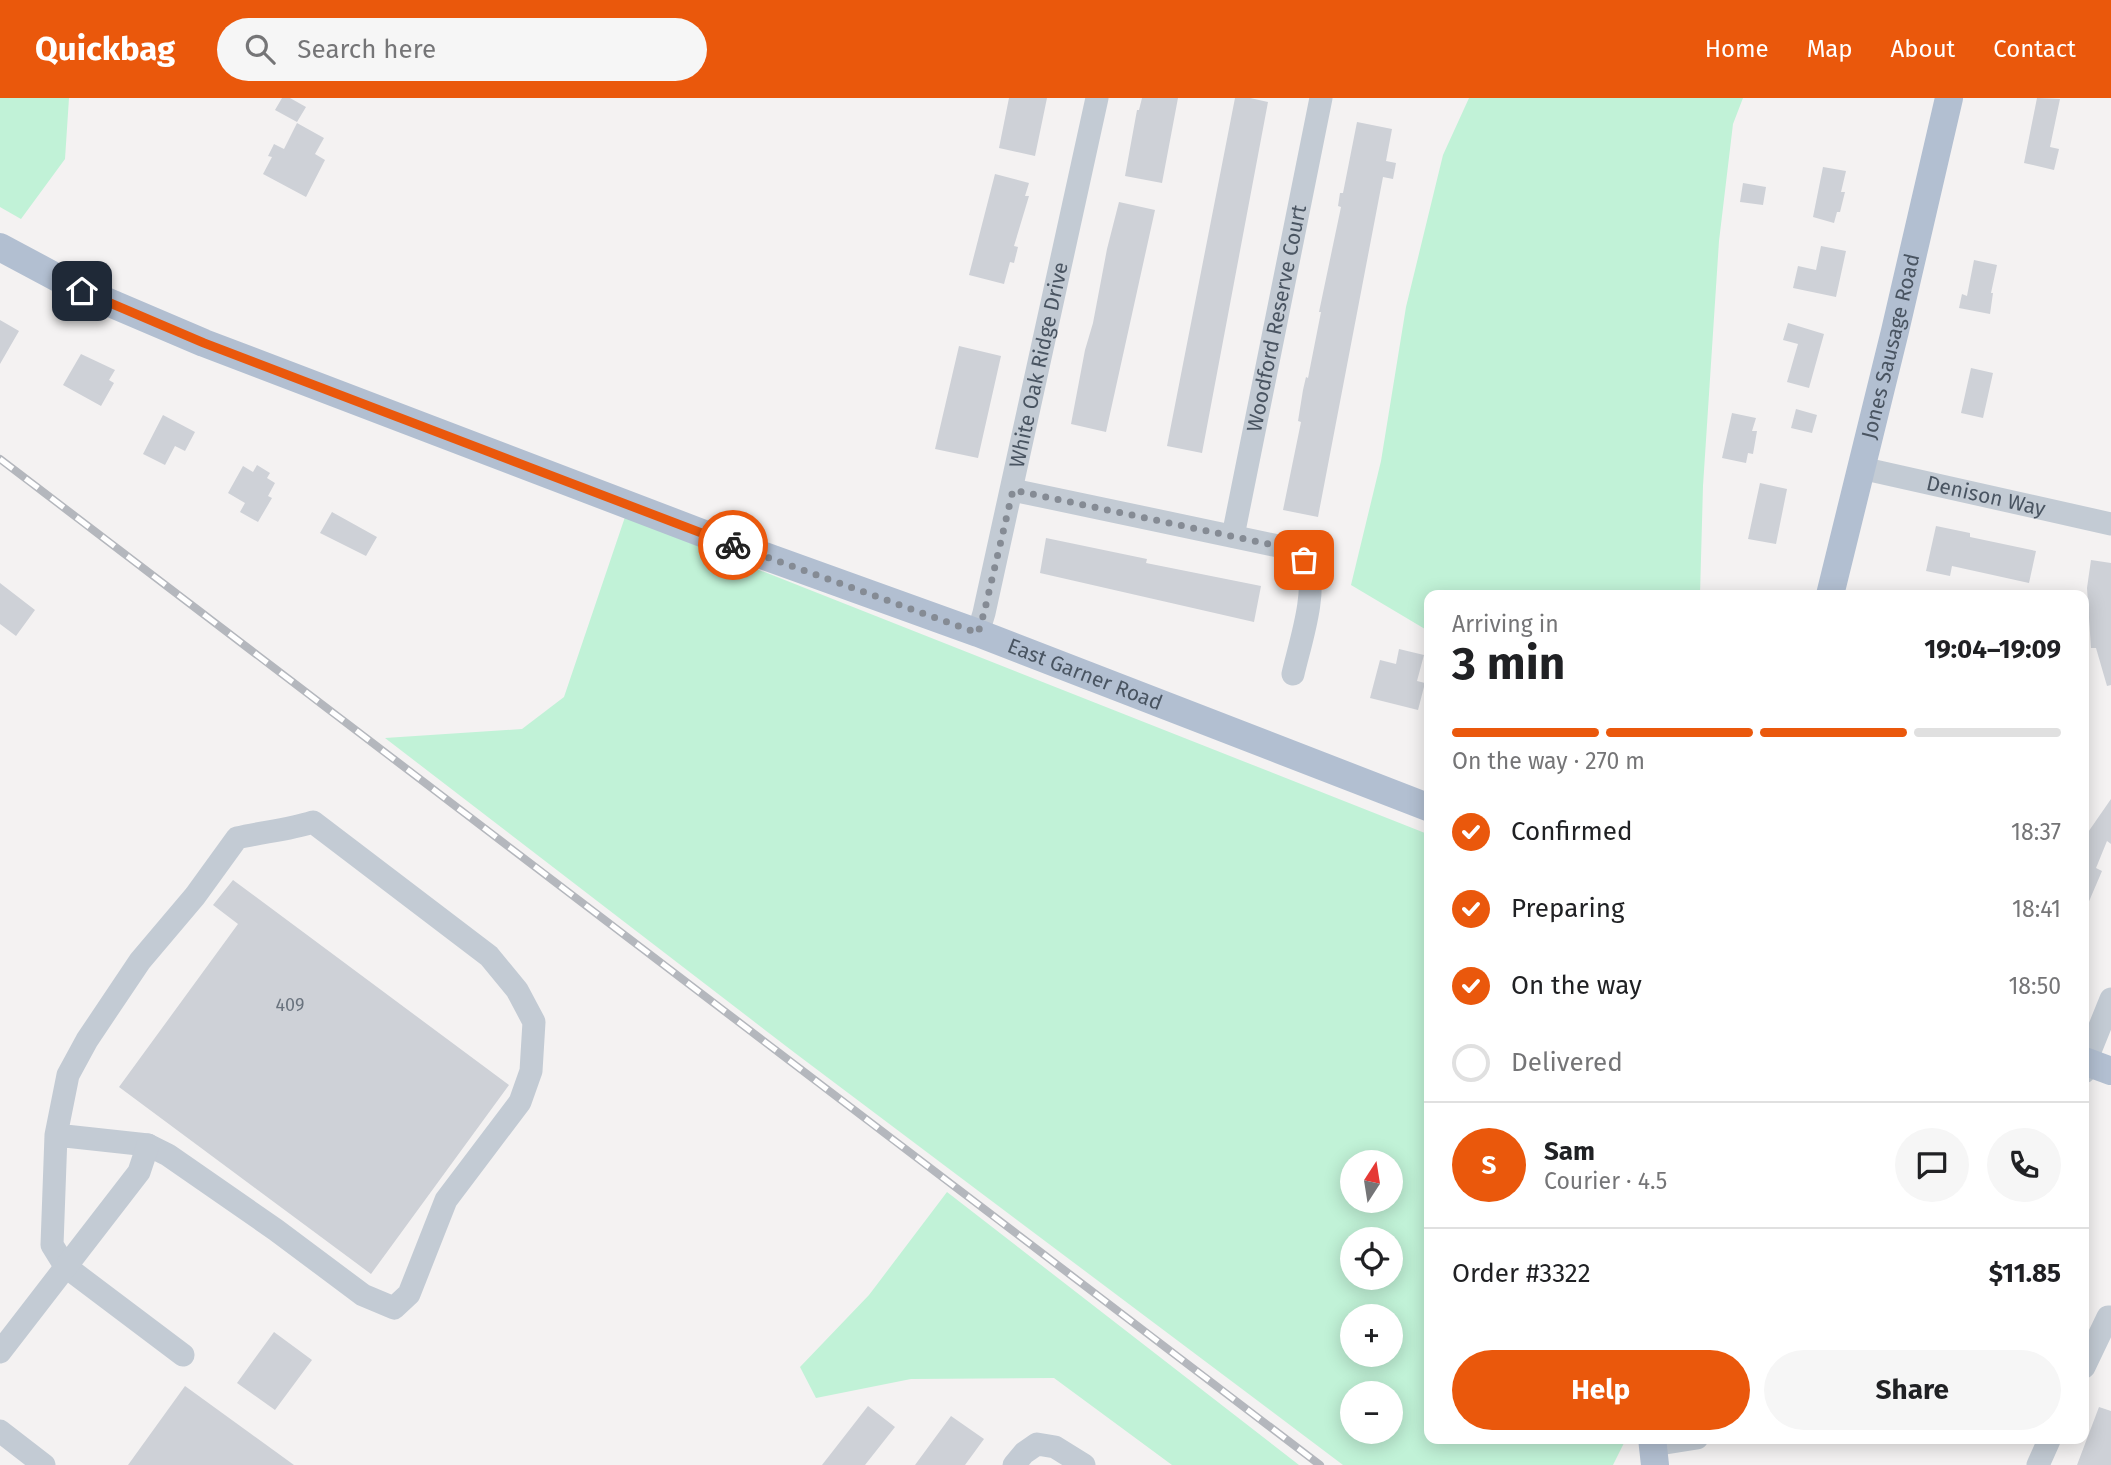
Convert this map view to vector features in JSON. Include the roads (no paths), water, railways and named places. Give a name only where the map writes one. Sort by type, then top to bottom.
[{"type":"main road","name":"Jones Sausage Road","points":[[1831,590],[1949,98]]},
{"type":"main road","name":"East Garner Road","points":[[0,247],[82,291],[216,348],[728,543],[978,633],[1424,806]]},
{"type":"street","name":"White Oak Ridge Drive","points":[[978,633],[1013,490],[1047,321],[1097,98]]},
{"type":"street","name":"Woodford Reserve Court","points":[[1233,536],[1321,98]]},
{"type":"street","name":"Denison Way","points":[[1861,468],[2111,524]]},
{"type":"street","points":[[1013,490],[1283,547],[1304,560],[1310,579],[1310,593],[1293,674]]},
{"type":"street","points":[[56,1135],[148,1145],[168,1155],[363,1295],[394,1308],[409,1294],[420,1260],[446,1200],[520,1102],[531,1071],[534,1021],[517,989],[489,956],[313,822],[237,838],[195,896],[133,972],[87,1040],[68,1075],[56,1135],[52,1245],[65,1266],[183,1355]]},
{"type":"street","points":[[2091,1066],[2111,999]]},
{"type":"street","points":[[0,1352],[139,1172],[148,1145]]},
{"type":"street","points":[[2089,1357],[2108,1317],[2111,1317]]},
{"type":"street","points":[[0,1431],[44,1465]]},
{"type":"street","points":[[1014,1465],[1024,1453],[1037,1444],[1055,1447],[1084,1465]]},
{"type":"street","points":[[1654,1450],[1676,1444]]},
{"type":"street","points":[[2038,1465],[2047,1444]]},
{"type":"railway","points":[[0,459],[1320,1465]]}]
